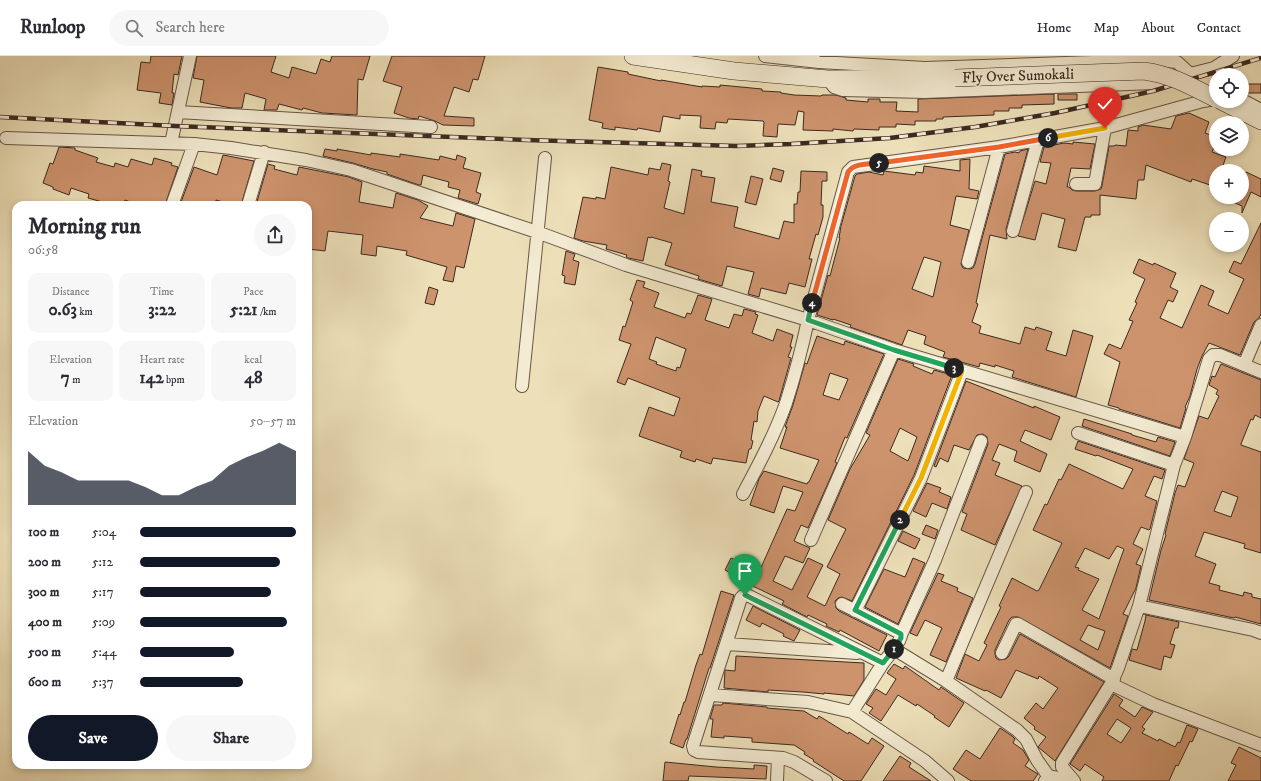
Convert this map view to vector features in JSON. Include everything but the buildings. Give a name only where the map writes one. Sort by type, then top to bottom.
[{"type":"main road","name":"Fly Over Sumokali","points":[[633,56],[734,71],[840,71],[955,78],[1144,71],[1179,80],[1209,98]]},
{"type":"main road","points":[[1235,108],[1261,121]]},
{"type":"street","points":[[171,143],[190,56]]},
{"type":"street","points":[[765,56],[820,59],[840,71],[921,62],[1027,65],[1150,58],[1177,62],[1190,74]]},
{"type":"street","points":[[840,71],[834,87],[843,90],[926,92],[1154,82],[1214,68],[1233,56]]},
{"type":"street","points":[[744,494],[766,450],[786,403],[848,172],[851,168],[856,166],[999,147],[1105,128],[1209,101]]},
{"type":"street","points":[[1249,104],[1261,110]]},
{"type":"street","points":[[1227,108],[1261,127]]},
{"type":"street","points":[[178,112],[431,127]]},
{"type":"street","points":[[1076,184],[1095,184],[1105,128]]},
{"type":"street","points":[[6,138],[194,144],[264,152],[351,170],[537,232],[626,265],[808,320],[894,350],[962,371],[1185,437]]},
{"type":"street","points":[[1013,231],[1038,140]]},
{"type":"street","points":[[173,201],[194,144]]},
{"type":"street","points":[[968,262],[999,147]]},
{"type":"street","points":[[249,201],[264,152]]},
{"type":"street","points":[[522,386],[545,158]]},
{"type":"street","points":[[1244,365],[1261,325]]},
{"type":"street","points":[[811,540],[894,350]]},
{"type":"street","points":[[1073,781],[1062,767],[1062,762],[1113,682],[1139,606],[1174,465],[1185,437],[1209,359],[1213,355],[1220,355],[1261,372]]},
{"type":"street","points":[[855,610],[921,478],[962,371]]},
{"type":"street","points":[[1078,433],[1174,465]]},
{"type":"street","points":[[852,712],[883,663],[894,649],[901,635],[935,560],[981,441]]},
{"type":"street","points":[[946,681],[1026,492]]},
{"type":"street","points":[[826,781],[794,762],[783,758],[698,752],[694,750],[693,746],[741,598],[747,595],[883,663]]},
{"type":"street","points":[[842,604],[900,633],[901,635]]},
{"type":"street","points":[[1139,606],[1253,630],[1261,633]]},
{"type":"street","points":[[1002,653],[1016,624],[1018,624],[1113,682],[1153,704],[1261,745]]},
{"type":"street","points":[[727,644],[863,653]]},
{"type":"street","points":[[894,649],[946,681],[1022,734],[1037,760],[1052,780]]},
{"type":"street","points":[[710,695],[802,701],[852,712],[925,761],[948,781]]},
{"type":"street","points":[[777,781],[778,758]]},
{"type":"railway","points":[[0,117],[175,126],[526,140],[737,146],[791,144],[890,138],[975,127],[1055,113],[1153,91],[1261,58]]},
{"type":"route","points":[[745,595],[883,663],[901,638],[900,633],[855,610],[921,478],[962,371],[894,350],[808,320],[849,170],[856,166],[999,147],[1105,128]]}]
